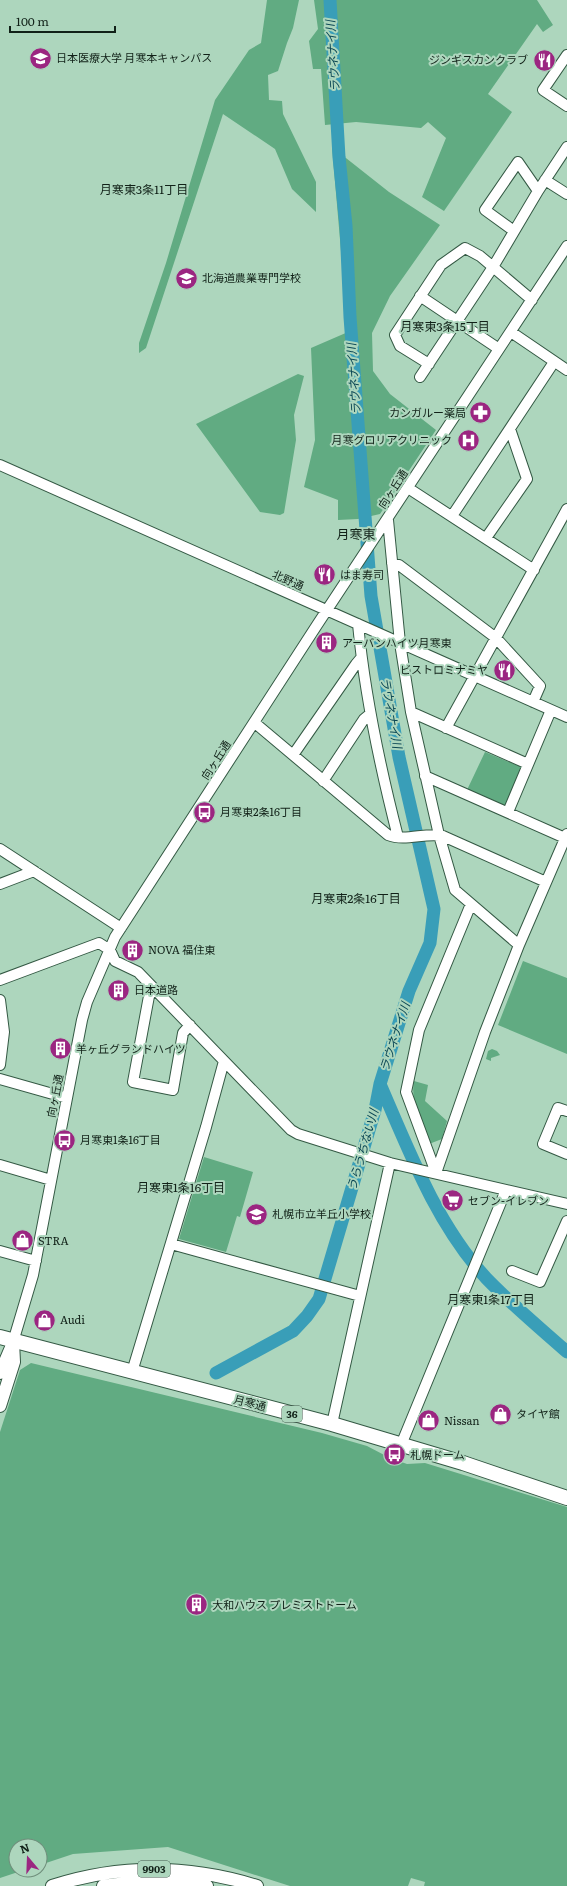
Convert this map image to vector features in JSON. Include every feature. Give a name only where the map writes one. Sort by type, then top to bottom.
[{"type":"highway","name":"月寒通","points":[[0,1337],[14,1342],[332,1424],[567,1498]]},
{"type":"main road","points":[[0,1373],[5,1359],[14,1342]]},
{"type":"main road","points":[[0,1406],[14,1362],[14,1342]]},
{"type":"main road","name":"9903","points":[[52,1886],[96,1875],[145,1869],[178,1870],[212,1874],[257,1886]]},
{"type":"main road","name":"9903","points":[[103,1886],[145,1882],[173,1882],[207,1886]]},
{"type":"street","points":[[567,55],[543,90],[567,106]]},
{"type":"street","points":[[420,377],[493,267],[538,191],[567,147]]},
{"type":"street","points":[[514,231],[485,210],[518,162],[538,191]]},
{"type":"street","points":[[546,180],[567,194]]},
{"type":"street","name":"向ヶ丘通","points":[[14,1342],[36,1261],[87,1002],[121,928],[327,610],[381,531],[567,246]]},
{"type":"street","points":[[429,364],[400,346],[395,335],[441,264],[465,248],[480,256],[532,300]]},
{"type":"street","points":[[420,296],[499,349]]},
{"type":"street","points":[[511,332],[567,370]]},
{"type":"street","points":[[452,516],[554,362]]},
{"type":"street","points":[[486,538],[527,479],[510,429]]},
{"type":"street","name":"北野通","points":[[0,465],[567,717]]},
{"type":"street","points":[[408,488],[534,570]]},
{"type":"street","points":[[446,728],[567,509]]},
{"type":"street","points":[[388,520],[398,643],[425,776],[434,835],[455,890],[519,945]]},
{"type":"street","points":[[392,563],[398,565],[496,638],[540,686],[534,702]]},
{"type":"street","points":[[360,625],[361,658],[370,714],[380,765],[398,838]]},
{"type":"street","points":[[294,755],[361,658]]},
{"type":"street","points":[[508,812],[551,710]]},
{"type":"street","points":[[411,712],[528,764]]},
{"type":"street","points":[[323,781],[364,719],[370,714]]},
{"type":"street","points":[[255,723],[388,835],[398,838],[434,835],[546,882]]},
{"type":"street","points":[[425,776],[566,836],[519,945],[484,1032],[436,1173]]},
{"type":"street","points":[[0,849],[121,928]]},
{"type":"street","points":[[0,884],[34,871]]},
{"type":"street","points":[[436,1173],[406,1092],[419,1030],[471,904]]},
{"type":"street","points":[[0,980],[99,943],[110,950],[115,961],[138,972],[291,1130],[298,1134],[357,1154],[405,1167],[567,1204]]},
{"type":"street","points":[[154,988],[149,996],[133,1082],[173,1090],[183,1033],[190,1025]]},
{"type":"street","points":[[0,1000],[4,1032],[0,1065]]},
{"type":"street","points":[[132,1372],[224,1061]]},
{"type":"street","points":[[0,1078],[67,1098]]},
{"type":"street","points":[[567,1111],[558,1108],[543,1144],[567,1154]]},
{"type":"street","points":[[332,1424],[390,1163]]},
{"type":"street","points":[[0,1165],[52,1180]]},
{"type":"street","points":[[401,1445],[506,1190]]},
{"type":"street","points":[[512,1271],[540,1282],[567,1221]]},
{"type":"street","points":[[171,1244],[360,1296]]},
{"type":"street","points":[[0,1251],[36,1261]]},
{"type":"green space","points":[[267,0],[299,0],[293,28],[278,71],[268,75],[269,100],[282,101],[283,114],[316,182],[316,212],[292,189],[275,149],[223,114],[146,348],[139,353],[139,343],[166,263],[215,100],[249,50],[261,43]]},
{"type":"green space","points":[[314,0],[537,0],[553,25],[543,32],[537,24],[488,94],[512,112],[444,211],[422,197],[446,138],[428,122],[421,128],[356,122],[325,125],[321,69],[313,69],[309,41],[318,29]]},
{"type":"green space","points":[[332,147],[389,192],[440,225],[390,296],[372,333],[373,371],[390,394],[436,430],[380,514],[358,519],[338,520],[338,500],[304,487],[315,440],[311,348],[348,332]]},
{"type":"green space","points":[[298,374],[304,376],[294,415],[296,440],[284,513],[280,515],[260,512],[196,424]]},
{"type":"green space","points":[[485,752],[521,767],[522,770],[507,806],[505,807],[467,790]]},
{"type":"green space","points":[[523,961],[567,978],[567,1054],[498,1025]]},
{"type":"green space","points":[[492,1049],[497,1051],[500,1055],[491,1058],[491,1061],[486,1059],[488,1051]]},
{"type":"green space","points":[[414,1081],[428,1085],[425,1101],[447,1121],[442,1139],[429,1144],[415,1105],[413,1089]]},
{"type":"green space","points":[[204,1157],[253,1172],[240,1217],[237,1216],[226,1252],[179,1239]]},
{"type":"green space","points":[[31,1363],[322,1433],[367,1446],[390,1458],[407,1464],[425,1463],[567,1507],[567,1886],[424,1886],[425,1882],[411,1878],[408,1886],[290,1886],[168,1847],[73,1854],[48,1862],[48,1838],[8,1838],[8,1875],[0,1878],[0,1432],[20,1370]]},
{"type":"waterway","name":"ラウネナイ川","points":[[216,1373],[293,1331],[307,1316],[319,1299],[375,1110],[380,1084],[409,991],[430,943],[434,909],[399,757],[371,596],[350,317],[346,226],[339,157],[330,0]]},
{"type":"waterway","name":"ラウネナイ川","points":[[380,1084],[425,1186],[452,1234],[468,1257],[486,1278],[515,1307],[567,1352]]},
{"type":"place","name":"日本医療大学 月寒本キャンパス","points":[[41,58]]},
{"type":"place","name":"ジンギスカンクラブ","points":[[544,60]]},
{"type":"place","name":"北海道農業専門学校","points":[[187,278]]},
{"type":"place","name":"カンガルー薬局","points":[[481,413]]},
{"type":"place","name":"月寒グロリアクリニック","points":[[468,440]]},
{"type":"place","name":"はま寿司","points":[[325,575]]},
{"type":"place","name":"アーバンハイツ月寒東","points":[[326,643]]},
{"type":"place","name":"ビストロミナミヤ","points":[[504,670]]},
{"type":"place","name":"月寒東2条16丁目","points":[[205,812]]},
{"type":"place","name":"NOVA 福住東","points":[[132,950]]},
{"type":"place","name":"日本道路","points":[[118,990]]},
{"type":"place","name":"羊ヶ丘グランドハイツ","points":[[61,1049]]},
{"type":"place","name":"月寒東1条16丁目","points":[[64,1140]]},
{"type":"place","name":"セブン-イレブン","points":[[453,1201]]},
{"type":"place","name":"札幌市立羊丘小学校","points":[[257,1214]]},
{"type":"place","name":"STRA","points":[[22,1241]]},
{"type":"place","name":"Audi","points":[[45,1320]]},
{"type":"place","name":"タイヤ館","points":[[501,1414]]},
{"type":"place","name":"Nissan","points":[[428,1421]]},
{"type":"place","name":"札幌ドーム","points":[[394,1455]]},
{"type":"place","name":"大和ハウス プレミストドーム","points":[[196,1605]]},
{"type":"district","name":"月寒東3条11丁目","points":[[144,190]]},
{"type":"district","name":"月寒東3条15丁目","points":[[445,327]]},
{"type":"district","name":"月寒東","points":[[356,534]]},
{"type":"district","name":"月寒東2条16丁目","points":[[356,899]]},
{"type":"district","name":"月寒東1条16丁目","points":[[181,1188]]},
{"type":"district","name":"月寒東1条17丁目","points":[[491,1300]]},
{"type":"water label","name":"うらうちない川","points":[[363,1150]]}]
